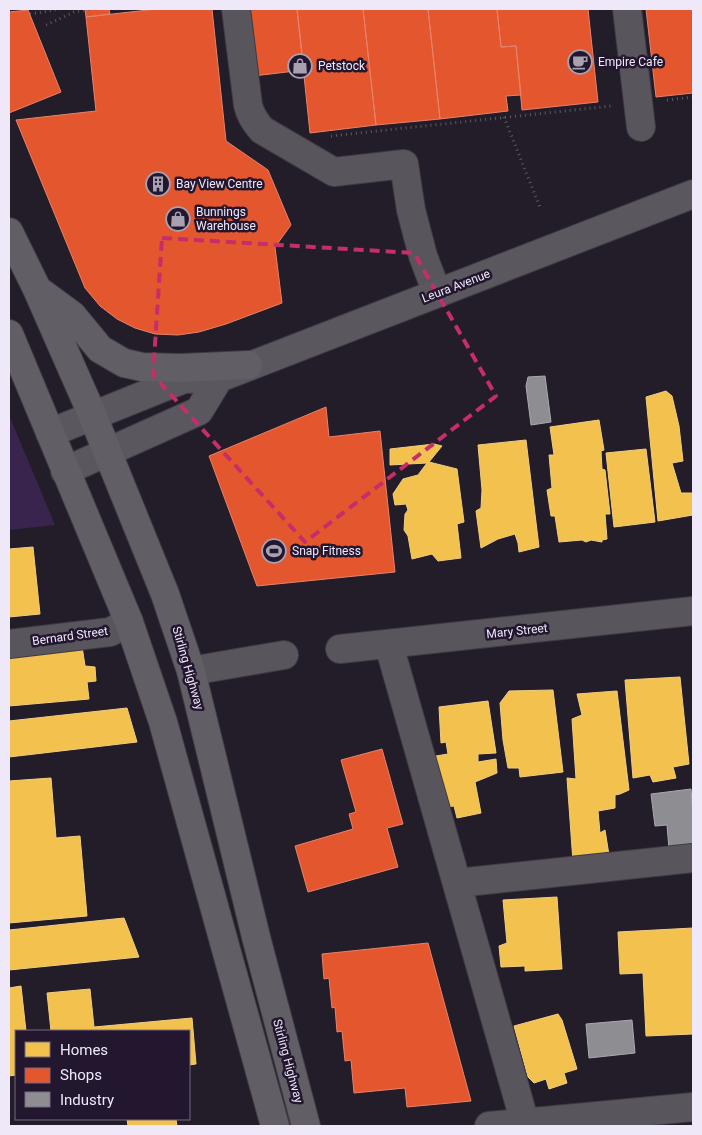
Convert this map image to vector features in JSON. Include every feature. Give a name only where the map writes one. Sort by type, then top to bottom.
[{"type":"highway","name":"Stirling Highway","points":[[9,232],[37,289],[92,414],[165,594],[191,671],[257,940],[306,1126]]},
{"type":"highway","points":[[37,289],[72,315],[100,349],[124,363],[181,368],[248,366]]},
{"type":"highway","points":[[9,334],[129,622],[164,722],[275,1126]]},
{"type":"main road","name":"Leura Avenue","points":[[50,433],[92,414],[184,379],[219,378],[693,194]]},
{"type":"main road","points":[[65,471],[199,411],[219,378]]},
{"type":"street","points":[[236,9],[248,105],[250,113],[262,130],[334,172],[404,164],[411,210],[422,256],[437,293]]},
{"type":"street","points":[[627,9],[639,115]]},
{"type":"street","name":"Mary Street","points":[[340,649],[693,612]]},
{"type":"street","name":"Bernard Street","points":[[9,644],[110,632],[129,622]]},
{"type":"street","points":[[389,645],[525,1123]]},
{"type":"street","points":[[191,671],[284,655]]},
{"type":"street","points":[[457,883],[693,858]]},
{"type":"street","points":[[489,1126],[693,1107]]},
{"type":"path","points":[[30,14],[60,9]]},
{"type":"path","points":[[46,25],[74,12],[91,9]]},
{"type":"path","points":[[323,137],[504,117],[639,115],[693,97]]},
{"type":"path","points":[[504,117],[541,210]]},
{"type":"highlighted area","points":[[162,238],[414,253],[496,396],[305,542],[153,375]]},
{"type":"shaded area","points":[[9,415],[55,525],[9,530]]},
{"type":"building: Homes","points":[[666,391],[672,396],[679,426],[683,461],[672,463],[681,493],[693,493],[693,515],[658,521],[646,397]]},
{"type":"building: Homes","points":[[599,420],[604,450],[601,451],[602,469],[605,470],[610,514],[605,514],[607,539],[602,540],[602,542],[591,540],[586,542],[582,540],[559,542],[555,516],[551,516],[547,490],[552,488],[549,455],[554,455],[550,427]]},
{"type":"building: Homes","points":[[526,440],[539,547],[519,552],[515,534],[498,539],[481,548],[476,511],[481,508],[482,490],[478,445]]},
{"type":"building: Homes","points":[[434,444],[442,446],[429,462],[457,469],[464,522],[457,524],[461,558],[438,561],[432,554],[412,559],[408,536],[404,530],[405,514],[408,510],[406,504],[395,505],[393,494],[403,479],[418,475],[427,463],[390,465],[390,449]]},
{"type":"building: Homes","points":[[646,449],[655,522],[614,527],[606,453]]},
{"type":"building: Homes","points":[[33,547],[40,614],[9,617],[9,549]]},
{"type":"building: Homes","points":[[82,646],[85,666],[95,667],[96,681],[87,682],[89,699],[9,706],[9,654]]},
{"type":"building: Homes","points":[[680,677],[689,764],[673,767],[676,778],[653,782],[650,775],[633,778],[625,680]]},
{"type":"building: Homes","points":[[553,690],[563,772],[520,777],[519,768],[508,768],[503,740],[500,703],[509,691]]},
{"type":"building: Homes","points":[[617,691],[629,790],[615,795],[615,808],[598,811],[600,833],[605,830],[609,855],[573,862],[567,778],[576,779],[572,719],[582,715],[577,694]]},
{"type":"building: Homes","points":[[488,701],[496,753],[478,754],[478,762],[496,759],[497,773],[475,782],[481,813],[457,818],[454,806],[445,807],[436,756],[448,754],[446,742],[441,743],[439,707]]},
{"type":"building: Homes","points":[[127,708],[137,742],[9,757],[9,721]]},
{"type":"building: Homes","points":[[51,778],[56,838],[80,836],[87,916],[9,923],[9,781]]},
{"type":"building: Homes","points":[[557,897],[562,969],[525,971],[525,966],[501,967],[499,946],[507,943],[503,900]]},
{"type":"building: Homes","points":[[124,918],[139,957],[9,970],[9,930]]},
{"type":"building: Homes","points":[[693,928],[693,1034],[646,1036],[643,973],[620,974],[618,932]]},
{"type":"building: Homes","points":[[21,986],[26,1030],[15,1030],[15,1075],[9,1076],[9,988]]},
{"type":"building: Homes","points":[[90,989],[94,1027],[192,1018],[196,1064],[190,1065],[190,1030],[51,1030],[47,993]]},
{"type":"building: Homes","points":[[558,1014],[562,1020],[577,1069],[564,1073],[567,1083],[549,1089],[546,1079],[534,1083],[528,1077],[514,1026]]},
{"type":"building: Homes","points":[[127,1120],[176,1120],[177,1126],[128,1126]]},
{"type":"building: Shops","points":[[85,9],[109,9],[110,14],[86,17]]},
{"type":"building: Shops","name":"Bay View Centre","points":[[157,9],[212,9],[226,141],[268,170],[291,225],[275,247],[282,303],[226,324],[199,332],[178,335],[155,334],[135,328],[117,319],[100,306],[85,288],[16,120],[96,111],[86,17]]},
{"type":"building: Shops","points":[[247,9],[297,9],[304,70],[253,76]]},
{"type":"building: Shops","points":[[297,9],[363,9],[376,125],[310,133]]},
{"type":"building: Shops","points":[[363,9],[428,9],[440,119],[376,125]]},
{"type":"building: Shops","points":[[428,9],[497,9],[501,47],[516,46],[521,95],[506,96],[508,111],[440,119]]},
{"type":"building: Shops","points":[[497,9],[588,9],[598,102],[522,110],[516,46],[501,47]]},
{"type":"building: Shops","points":[[646,9],[693,9],[693,93],[656,97]]},
{"type":"building: Shops","points":[[28,10],[61,92],[9,113],[9,12]]},
{"type":"building: Shops","points":[[326,407],[329,437],[380,431],[395,572],[257,586],[209,456]]},
{"type":"building: Shops","points":[[382,749],[403,824],[387,828],[398,867],[308,892],[295,846],[353,829],[349,814],[356,812],[341,760]]},
{"type":"building: Shops","points":[[428,943],[471,1101],[407,1107],[405,1088],[354,1093],[351,1060],[345,1061],[342,1031],[337,1032],[335,1007],[332,1008],[329,978],[324,979],[322,954]]},
{"type":"building: Industry","points":[[545,376],[551,422],[531,425],[526,386],[528,377]]},
{"type":"building: Industry","points":[[691,789],[693,847],[669,849],[667,825],[655,826],[651,794]]},
{"type":"building: Industry","points":[[632,1020],[635,1053],[589,1058],[586,1024]]},
{"type":"place","name":"Empire Cafe","points":[[580,62]]},
{"type":"place","name":"Petstock","points":[[300,66]]},
{"type":"place","name":"Bay View Centre","points":[[158,184]]},
{"type":"place","name":"Bunnings Warehouse","points":[[178,219]]},
{"type":"place","name":"Snap Fitness","points":[[274,551]]}]
